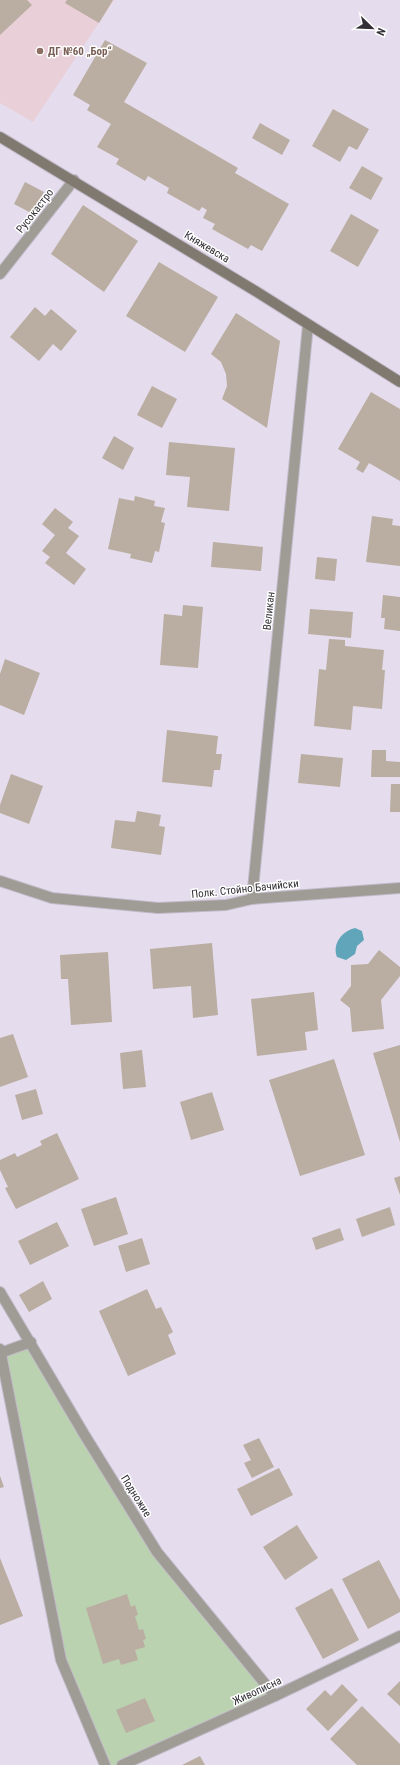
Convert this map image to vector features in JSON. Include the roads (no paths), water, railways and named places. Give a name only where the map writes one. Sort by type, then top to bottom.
[{"type":"street","name":"Княжевска","points":[[0,137],[74,180],[400,382]]},
{"type":"street","name":"Русокастро","points":[[0,274],[74,180]]},
{"type":"street","name":"Великан","points":[[252,900],[308,325]]},
{"type":"street","name":"Полк. Стойно Бачийски","points":[[0,882],[52,898],[158,908],[226,905],[252,900],[400,888]]},
{"type":"street","name":"Подножие","points":[[0,1292],[31,1342],[84,1434],[157,1552],[275,1696]]},
{"type":"street","points":[[31,1342],[0,1352],[61,1660],[105,1765]]},
{"type":"street","name":"Живописна","points":[[122,1765],[275,1696],[400,1636]]},
{"type":"water","points":[[355,928],[362,931],[364,940],[357,946],[355,954],[346,960],[337,957],[336,947],[339,939],[346,932]]},
{"type":"place","name":"ДГ №60 „Бор“","points":[[40,51]]}]
